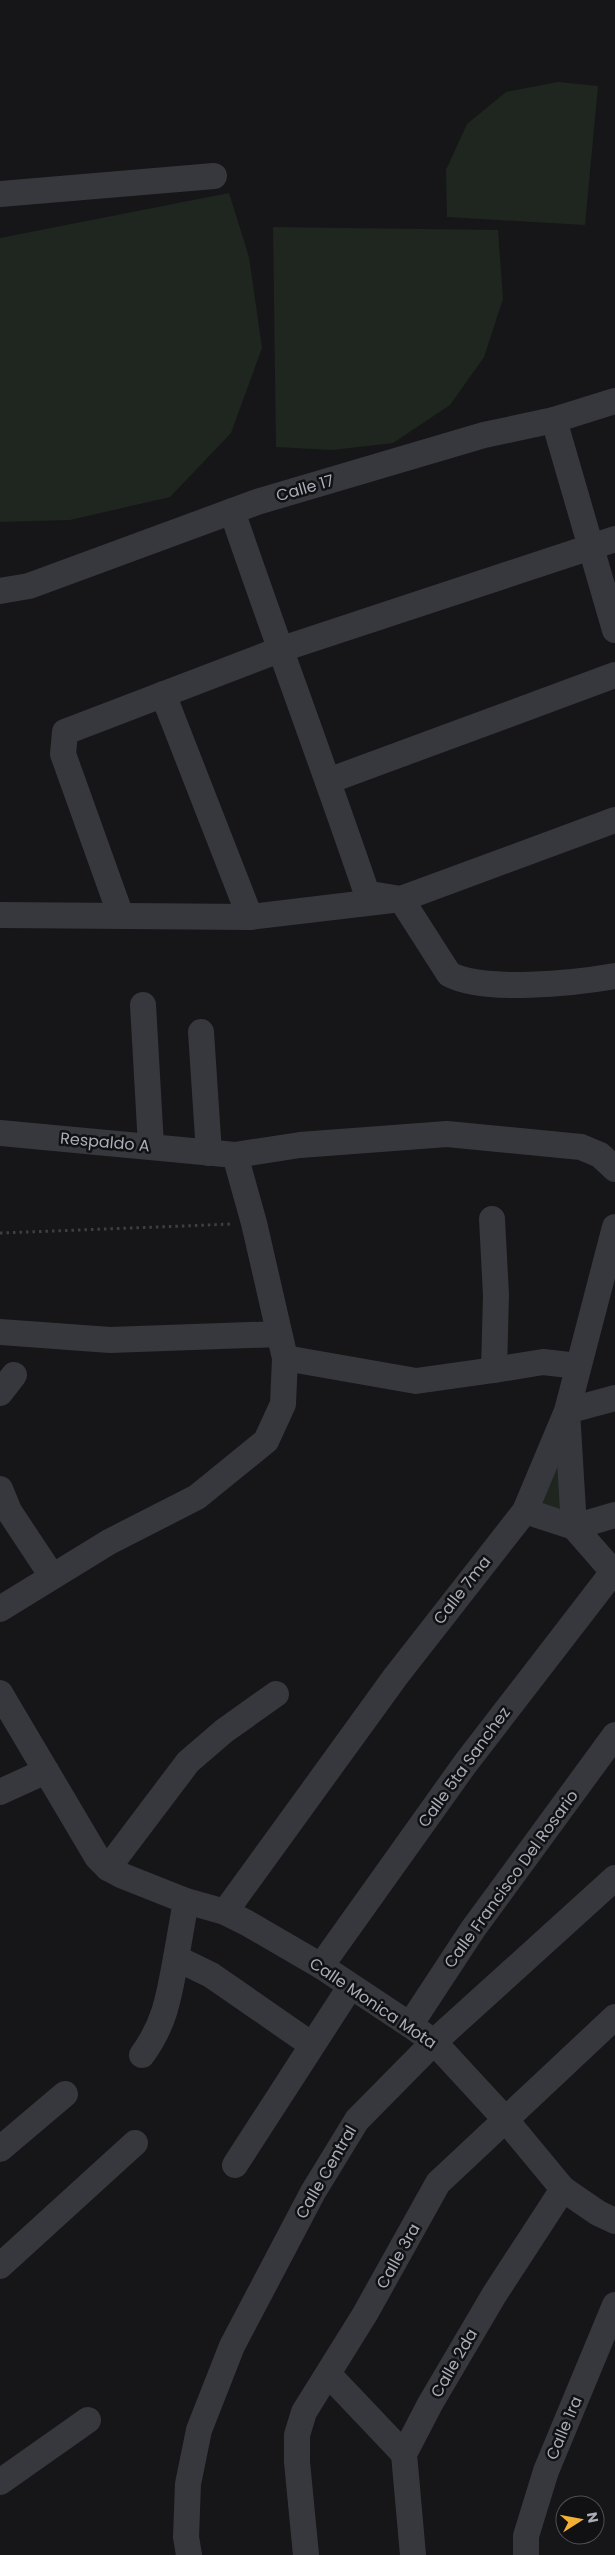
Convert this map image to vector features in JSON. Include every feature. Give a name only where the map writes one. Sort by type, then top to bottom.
[{"type":"street","points":[[0,194],[214,176]]},
{"type":"street","name":"Calle 17","points":[[0,591],[28,586],[232,511],[484,435],[554,420],[615,401]]},
{"type":"street","points":[[554,420],[603,542],[615,630]]},
{"type":"street","points":[[232,511],[279,650],[328,781],[365,888],[370,894],[378,897],[401,899]]},
{"type":"street","points":[[121,916],[63,754],[65,732],[279,650],[603,542]]},
{"type":"street","points":[[328,781],[615,675]]},
{"type":"street","points":[[163,694],[250,917]]},
{"type":"street","points":[[0,915],[250,917],[401,899],[615,820]]},
{"type":"street","points":[[401,899],[449,974],[461,981],[508,984],[615,976]]},
{"type":"street","points":[[143,1005],[151,1146]]},
{"type":"street","points":[[0,1609],[109,1542],[197,1497],[266,1441],[283,1404],[282,1346],[254,1224],[222,1154],[201,1032]]},
{"type":"street","name":"Respaldo A","points":[[0,1133],[222,1154],[300,1145],[447,1134],[581,1147],[600,1155],[615,1169]]},
{"type":"street","points":[[492,1219],[496,1295],[494,1370]]},
{"type":"street","name":"Calle 7ma","points":[[225,1912],[396,1676],[525,1511],[567,1411],[578,1366],[605,1298],[615,1227]]},
{"type":"street","points":[[0,1332],[110,1340],[282,1346],[416,1381],[543,1362],[578,1366]]},
{"type":"street","points":[[574,1527],[567,1411],[615,1398]]},
{"type":"street","points":[[0,1489],[8,1511],[52,1576]]},
{"type":"street","points":[[525,1511],[574,1527],[614,1573]]},
{"type":"street","points":[[574,1527],[615,1516]]},
{"type":"street","name":"Calle 5ta Sanchez","points":[[321,1966],[465,1764],[614,1573]]},
{"type":"street","points":[[0,1693],[97,1857],[108,1868],[188,1762],[224,1731],[276,1694]]},
{"type":"street","name":"Calle Francisco Del Rosario","points":[[410,2025],[473,1929],[615,1735]]},
{"type":"street","points":[[0,1792],[46,1771]]},
{"type":"street","name":"Calle Monica Mota","points":[[108,1868],[123,1876],[186,1901],[225,1912],[321,1966],[410,2025],[434,2042],[505,2119],[563,2189],[615,2221]]},
{"type":"street","name":"Calle Central","points":[[184,2549],[188,2484],[199,2430],[232,2346],[313,2192],[357,2120],[434,2042],[615,1878]]},
{"type":"street","points":[[142,2056],[156,2036],[169,1997],[186,1901]]},
{"type":"street","points":[[176,1958],[211,1975],[312,2045]]},
{"type":"street","points":[[235,2165],[350,1987]]},
{"type":"street","name":"Calle 3ra","points":[[306,2555],[297,2462],[297,2435],[304,2412],[366,2314],[438,2183],[615,2017]]},
{"type":"street","points":[[0,2149],[65,2094]]},
{"type":"street","points":[[0,2266],[135,2143]]},
{"type":"street","name":"Calle 2da","points":[[404,2454],[430,2404],[494,2294],[563,2189]]},
{"type":"street","name":"Calle 1ra","points":[[526,2555],[526,2536],[546,2471],[615,2305]]},
{"type":"street","points":[[329,2375],[404,2454],[413,2555]]},
{"type":"street","points":[[0,2482],[88,2420]]},
{"type":"path","points":[[0,1233],[254,1224]]},
{"type":"shaded area","points":[[558,82],[598,86],[585,225],[447,217],[446,170],[467,124],[506,92]]},
{"type":"shaded area","points":[[229,193],[249,257],[262,348],[231,433],[170,497],[70,520],[0,522],[0,238]]},
{"type":"shaded area","points":[[273,227],[498,230],[503,299],[484,357],[450,405],[393,443],[332,450],[276,447]]},
{"type":"shaded area","points":[[557,1446],[566,1514],[536,1506]]}]
